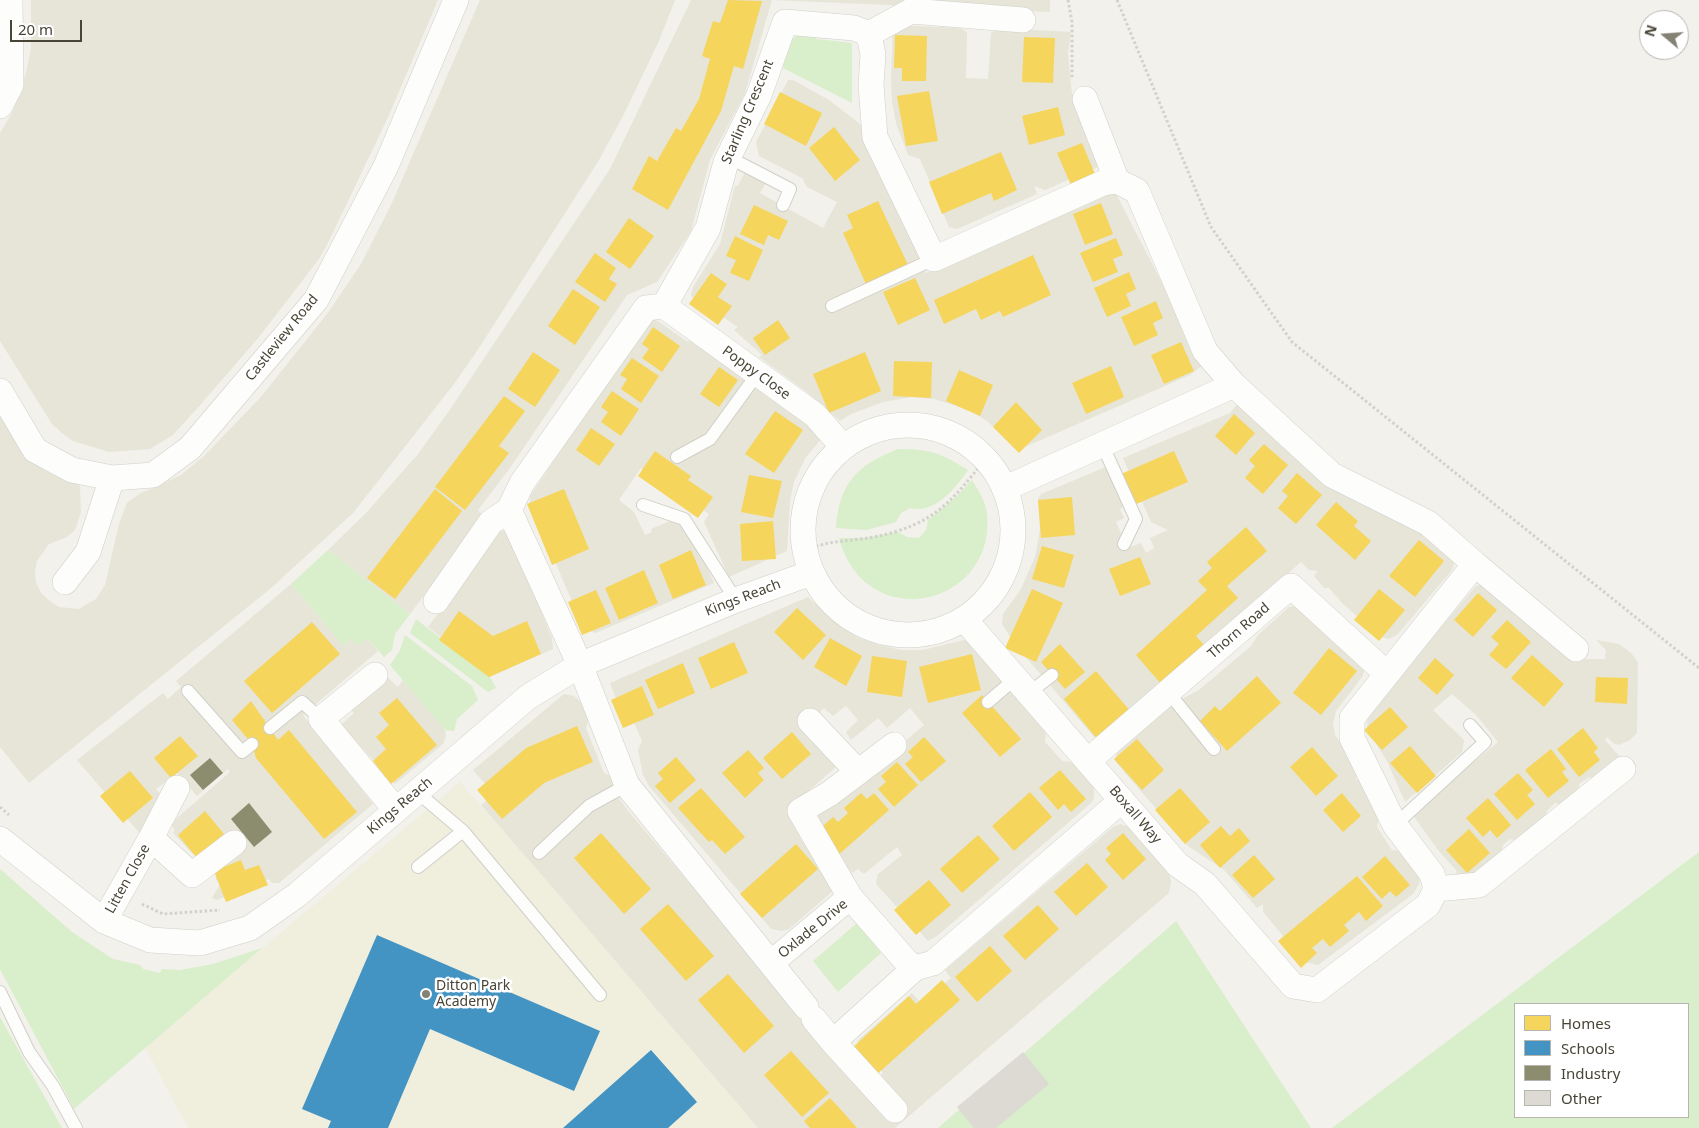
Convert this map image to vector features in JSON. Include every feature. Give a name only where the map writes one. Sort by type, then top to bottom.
[{"type":"street","points":[[0,106],[11,85],[10,0]]},
{"type":"street","name":"Castleview Road","points":[[0,391],[35,450],[72,470],[112,478],[153,475],[190,448],[316,300],[386,166],[456,0]]},
{"type":"street","points":[[1023,20],[911,11],[869,34],[873,55],[871,85],[875,137],[934,259],[1103,183],[1117,182],[1136,191],[1205,351],[1234,384],[1332,475],[1428,523],[1576,649]]},
{"type":"street","name":"Starling Crescent","points":[[664,306],[708,228],[728,157],[759,95],[785,22],[854,28],[869,34]]},
{"type":"street","points":[[1085,99],[1117,182]]},
{"type":"street","points":[[436,601],[492,522],[509,510],[522,482],[646,308],[664,306]]},
{"type":"street","name":"Poppy Close","points":[[664,306],[815,415],[842,447]]},
{"type":"street","points":[[1006,488],[1234,384]]},
{"type":"street","points":[[901,424],[932,427],[961,438],[986,458],[1006,488],[1014,517],[1013,547],[1007,568],[988,601],[965,620],[931,634],[895,636],[860,625],[831,603],[808,561],[803,522],[809,493],[823,468],[842,447],[870,431],[901,424]]},
{"type":"street","points":[[65,582],[88,552],[112,478]]},
{"type":"street","name":"Oxlade Drive","points":[[509,510],[580,665],[627,785],[771,963],[850,897],[915,968]]},
{"type":"street","name":"Kings Reach","points":[[0,839],[104,921],[150,940],[200,943],[250,928],[297,895],[395,809],[528,697],[580,665],[736,600],[808,561]]},
{"type":"street","points":[[1475,564],[1352,718],[1352,738],[1395,825],[1432,874],[1436,889],[1479,885],[1623,768]]},
{"type":"street","name":"Thorn Road","points":[[1089,760],[1291,586],[1387,674]]},
{"type":"street","name":"Boxall Way","points":[[965,620],[1089,760],[1178,865],[1205,884],[1293,986],[1317,990],[1428,905],[1436,889]]},
{"type":"street","points":[[375,675],[321,719],[395,809]]},
{"type":"street","points":[[810,720],[858,772]]},
{"type":"street","points":[[850,897],[800,811],[829,794],[894,745]]},
{"type":"street","name":"Litten Close","points":[[104,921],[177,788]]},
{"type":"street","points":[[834,1042],[915,968],[933,963],[1122,800]]},
{"type":"street","name":"Litten Close","points":[[151,838],[192,875],[234,843]]},
{"type":"street","points":[[771,963],[834,1042],[895,1110]]},
{"type":"lane","points":[[728,157],[790,189],[783,205]]},
{"type":"lane","points":[[832,306],[934,259]]},
{"type":"lane","points":[[677,457],[710,439],[758,374]]},
{"type":"lane","points":[[1102,444],[1136,519],[1124,544]]},
{"type":"lane","points":[[643,506],[684,518],[736,600]]},
{"type":"lane","points":[[988,702],[1052,675]]},
{"type":"lane","points":[[188,691],[242,752],[252,744]]},
{"type":"lane","points":[[1168,693],[1214,749]]},
{"type":"lane","points":[[270,728],[302,702],[321,719]]},
{"type":"lane","points":[[1395,825],[1485,742],[1470,725]]},
{"type":"lane","points":[[539,853],[589,806],[627,785]]},
{"type":"lane","points":[[417,792],[463,831],[600,995]]},
{"type":"lane","points":[[418,867],[463,831]]},
{"type":"lane","points":[[0,992],[29,1052],[53,1086],[76,1128]]},
{"type":"path","points":[[1068,0],[1072,22],[1072,89],[1085,99]]},
{"type":"path","points":[[1117,0],[1211,227],[1292,342],[1699,668]]},
{"type":"path","points":[[808,561],[829,541],[873,537],[911,528],[946,505],[986,458]]},
{"type":"shaded area","points":[[31,0],[438,0],[389,115],[319,259],[259,337],[202,403],[173,435],[150,449],[109,452],[73,441],[63,434],[52,424],[0,341],[0,133],[13,111],[26,73],[31,48]]},
{"type":"shaded area","points":[[480,0],[675,0],[658,43],[623,116],[599,160],[454,384],[353,513],[270,589],[29,783],[0,747],[0,411],[25,451],[44,470],[78,484],[80,487],[81,512],[75,530],[67,537],[49,544],[37,561],[35,571],[36,583],[42,594],[51,602],[59,607],[79,609],[96,599],[105,585],[119,524],[127,503],[139,494],[181,475],[204,456],[260,398],[327,314],[361,264],[391,205]]},
{"type":"shaded area","points":[[691,0],[772,0],[745,93],[710,160],[691,231],[657,282],[627,295],[510,468],[478,510],[484,517],[410,614],[328,550],[366,513],[418,454],[449,411],[610,169]]},
{"type":"shaded area","points":[[772,0],[1050,0],[1050,12]]},
{"type":"shaded area","points":[[893,25],[960,28],[967,32],[966,78],[988,79],[991,33],[997,28],[1071,32],[1068,54],[1072,94],[1088,119],[1107,163],[1045,190],[1034,186],[1037,194],[957,229],[949,227],[920,159],[908,155],[896,123],[892,102],[891,79]]},
{"type":"shaded area","points":[[788,80],[793,80],[829,100],[864,127],[926,273],[1110,192],[1116,194],[1204,364],[1190,375],[1018,450],[987,421],[969,410],[934,399],[912,397],[883,402],[851,414],[840,421],[807,392],[759,357],[762,355],[734,330],[738,327],[691,296],[693,287],[720,244],[735,186],[738,186],[748,166],[769,177],[760,193],[823,228],[837,202],[807,187],[802,178],[759,156],[756,142]]},
{"type":"shaded area","points":[[653,318],[688,342],[691,338],[828,431],[806,457],[794,482],[790,501],[787,551],[729,577],[704,522],[709,514],[641,468],[619,500],[634,512],[645,535],[652,532],[651,529],[675,519],[692,534],[714,583],[595,633],[584,629],[530,504],[530,496],[648,322]]},
{"type":"shaded area","points":[[1238,403],[1451,554],[1454,563],[1452,570],[1398,634],[1389,639],[1381,637],[1343,604],[1329,588],[1324,588],[1314,576],[1318,571],[1309,570],[1301,562],[1103,736],[1094,737],[1014,643],[1002,624],[1003,614],[1021,589],[1035,557],[1040,530],[1038,499],[1041,494],[1113,464],[1131,504],[1120,509],[1124,518],[1116,522],[1128,548],[1141,543],[1146,553],[1154,548],[1150,538],[1168,530],[1151,522],[1123,458],[1230,413]]},
{"type":"shaded area","points":[[501,529],[512,539],[552,638],[553,649],[490,677],[428,627]]},
{"type":"shaded area","points":[[291,584],[344,646],[351,639],[367,638],[378,651],[303,715],[373,804],[279,883],[272,883],[269,879],[217,900],[212,898],[220,884],[216,880],[216,870],[201,853],[192,853],[173,833],[175,830],[170,824],[230,772],[228,769],[197,796],[177,773],[156,789],[160,794],[143,837],[77,760],[163,693],[168,699],[181,687],[176,681]]},
{"type":"shaded area","points":[[1483,584],[1577,659],[1605,659],[1606,650],[1596,640],[1619,644],[1631,653],[1638,662],[1637,733],[1630,740],[1619,745],[1613,743],[1607,737],[1605,740],[1621,758],[1597,780],[1589,777],[1579,784],[1578,796],[1565,806],[1555,803],[1547,811],[1545,820],[1519,841],[1510,839],[1503,845],[1500,857],[1480,875],[1457,876],[1456,870],[1438,850],[1412,814],[1498,742],[1477,716],[1452,694],[1433,710],[1464,740],[1462,752],[1405,802],[1387,761],[1368,731],[1367,724],[1369,712],[1476,586]]},
{"type":"shaded area","points":[[808,597],[841,627],[858,638],[880,645],[901,650],[923,650],[968,639],[1046,730],[1045,742],[1062,761],[1073,762],[1094,787],[1094,798],[1091,803],[937,936],[928,941],[876,884],[878,874],[902,855],[897,847],[864,874],[858,869],[852,873],[814,828],[815,817],[924,725],[910,708],[887,728],[878,718],[851,740],[846,732],[858,720],[846,706],[833,716],[824,708],[808,723],[838,765],[803,796],[797,829],[801,840],[841,884],[789,929],[782,931],[771,929],[649,786],[643,775],[638,750],[642,741],[632,718],[623,717],[610,683]]},
{"type":"shaded area","points":[[1298,606],[1361,661],[1364,670],[1363,676],[1336,711],[1333,724],[1335,735],[1361,774],[1355,779],[1364,781],[1380,814],[1377,827],[1392,850],[1402,851],[1420,876],[1419,884],[1413,894],[1318,965],[1305,962],[1263,912],[1263,904],[1257,908],[1224,870],[1188,846],[1115,761],[1117,752],[1176,702],[1199,690],[1251,646],[1259,634],[1289,607]]},
{"type":"shaded area","points":[[385,675],[398,687],[403,680],[445,730],[446,736],[443,744],[395,784],[341,725],[354,713],[348,706]]},
{"type":"shaded area","points":[[564,694],[574,696],[584,705],[589,718],[586,728],[604,773],[611,776],[619,798],[629,812],[863,1088],[883,1073],[857,1041],[912,993],[921,1003],[951,978],[945,970],[1113,827],[1121,824],[1131,828],[1167,864],[1171,882],[1169,893],[895,1128],[758,1128],[481,805],[494,794],[473,770]]},
{"type":"shaded area","name":"Ditton Park Academy","points":[[460,782],[758,1128],[188,1128],[145,1047]]},
{"type":"green space","points":[[802,31],[811,33],[817,39],[852,43],[852,103],[783,68],[787,44]]},
{"type":"green space","points":[[898,449],[935,453],[968,470],[951,492],[936,504],[919,509],[910,508],[901,513],[896,522],[866,530],[836,528],[841,499],[846,487],[853,478],[871,462]]},
{"type":"green space","points":[[972,480],[985,505],[987,514],[984,546],[971,571],[951,588],[926,598],[900,598],[874,589],[853,569],[839,538],[865,538],[898,532],[907,537],[919,538],[926,530],[928,520],[956,497]]},
{"type":"green space","points":[[328,550],[410,614],[395,634],[392,650],[384,657],[367,638],[358,646],[351,639],[344,646],[291,584]]},
{"type":"green space","points":[[416,619],[490,677],[496,688],[488,692],[410,633]]},
{"type":"green space","points":[[405,635],[472,686],[478,700],[457,719],[454,731],[445,730],[390,665],[399,652]]},
{"type":"green space","points":[[1699,852],[1699,1128],[1332,1128]]},
{"type":"green space","points":[[0,869],[72,932],[113,959],[140,965],[143,969],[160,973],[162,969],[180,970],[213,964],[262,948],[74,1109],[0,969]]},
{"type":"green space","points":[[1176,921],[1311,1128],[938,1128]]},
{"type":"green space","points":[[857,923],[881,953],[838,992],[813,961]]},
{"type":"green space","points":[[0,1017],[62,1128],[0,1128]]},
{"type":"building: Homes","points":[[728,0],[762,1],[743,69],[734,66],[721,111],[668,210],[632,189],[649,156],[657,161],[676,128],[681,131],[699,99],[710,59],[702,56],[713,21],[720,23]]},
{"type":"building: Homes","points":[[895,35],[927,36],[926,81],[902,81],[902,68],[894,68]]},
{"type":"building: Homes","points":[[1024,37],[1055,38],[1053,83],[1022,82]]},
{"type":"building: Homes","points":[[929,91],[938,141],[906,146],[897,96]]},
{"type":"building: Homes","points":[[780,92],[822,113],[806,146],[764,124]]},
{"type":"building: Homes","points":[[1058,107],[1065,135],[1029,145],[1022,116]]},
{"type":"building: Homes","points":[[834,127],[860,160],[835,181],[809,148]]},
{"type":"building: Homes","points":[[1082,143],[1095,174],[1071,185],[1057,153]]},
{"type":"building: Homes","points":[[1001,152],[1017,190],[994,201],[991,193],[942,214],[929,182]]},
{"type":"building: Homes","points":[[878,201],[908,265],[866,284],[843,233],[853,228],[847,215]]},
{"type":"building: Homes","points":[[1101,203],[1113,234],[1085,245],[1073,214]]},
{"type":"building: Homes","points":[[754,205],[788,221],[779,240],[768,235],[764,245],[740,234]]},
{"type":"building: Homes","points":[[629,218],[654,236],[630,269],[606,252]]},
{"type":"building: Homes","points":[[735,236],[763,250],[749,281],[730,273],[736,260],[726,256]]},
{"type":"building: Homes","points":[[1116,238],[1123,255],[1113,259],[1118,272],[1093,282],[1080,253]]},
{"type":"building: Homes","points":[[595,253],[616,268],[609,279],[617,284],[605,302],[575,282]]},
{"type":"building: Homes","points":[[1033,255],[1051,295],[1003,317],[1000,311],[981,320],[976,309],[944,324],[934,300]]},
{"type":"building: Homes","points":[[1129,272],[1136,289],[1126,294],[1131,306],[1107,317],[1094,288]]},
{"type":"building: Homes","points":[[711,273],[727,284],[718,297],[732,306],[718,325],[689,304]]},
{"type":"building: Homes","points":[[915,278],[930,310],[898,325],[883,292]]},
{"type":"building: Homes","points":[[573,289],[600,307],[575,345],[548,326]]},
{"type":"building: Homes","points":[[1156,301],[1163,318],[1153,323],[1158,335],[1134,346],[1121,317]]},
{"type":"building: Homes","points":[[778,320],[790,338],[765,355],[753,338]]},
{"type":"building: Homes","points":[[653,327],[680,346],[662,372],[642,358],[649,349],[642,344]]},
{"type":"building: Homes","points":[[1181,342],[1194,371],[1164,384],[1151,355]]},
{"type":"building: Homes","points":[[533,352],[560,370],[535,407],[508,389]]},
{"type":"building: Homes","points":[[865,352],[881,391],[829,413],[813,374]]},
{"type":"building: Homes","points":[[632,358],[659,376],[641,403],[621,389],[627,379],[620,375]]},
{"type":"building: Homes","points":[[894,361],[932,362],[931,398],[893,396]]},
{"type":"building: Homes","points":[[1111,366],[1124,397],[1086,414],[1072,383]]},
{"type":"building: Homes","points":[[719,367],[738,380],[719,407],[700,394]]},
{"type":"building: Homes","points":[[959,370],[993,385],[980,416],[946,401]]},
{"type":"building: Homes","points":[[612,391],[639,409],[621,436],[601,422],[608,412],[601,407]]},
{"type":"building: Homes","points":[[504,396],[525,411],[499,446],[509,453],[465,510],[435,487]]},
{"type":"building: Homes","points":[[1016,402],[1042,430],[1019,453],[993,427]]},
{"type":"building: Homes","points":[[775,411],[803,430],[774,473],[745,454]]},
{"type":"building: Homes","points":[[1234,414],[1255,433],[1236,455],[1215,436]]},
{"type":"building: Homes","points":[[591,428],[615,444],[599,466],[576,450]]},
{"type":"building: Homes","points":[[1264,444],[1288,465],[1263,494],[1245,478],[1255,466],[1249,460]]},
{"type":"building: Homes","points":[[655,451],[691,476],[688,480],[713,497],[698,518],[638,476]]},
{"type":"building: Homes","points":[[1174,451],[1188,482],[1134,505],[1121,474]]},
{"type":"building: Homes","points":[[1297,473],[1322,495],[1296,524],[1278,508],[1288,496],[1282,491]]},
{"type":"building: Homes","points":[[749,475],[782,481],[773,518],[741,512]]},
{"type":"building: Homes","points":[[435,489],[462,511],[395,599],[367,578]]},
{"type":"building: Homes","points":[[564,489],[589,549],[552,565],[527,504]]},
{"type":"building: Homes","points":[[1072,497],[1075,535],[1041,538],[1038,500]]},
{"type":"building: Homes","points":[[1336,502],[1358,521],[1354,526],[1371,541],[1355,560],[1316,525]]},
{"type":"building: Homes","points":[[773,521],[776,559],[742,561],[740,524]]},
{"type":"building: Homes","points":[[1246,527],[1267,551],[1227,586],[1238,598],[1196,636],[1204,645],[1162,685],[1136,655],[1207,590],[1198,581],[1212,568],[1207,562]]},
{"type":"building: Homes","points":[[1419,540],[1444,561],[1415,597],[1389,576]]},
{"type":"building: Homes","points":[[1042,546],[1074,555],[1064,588],[1032,579]]},
{"type":"building: Homes","points":[[691,550],[706,585],[673,599],[659,565]]},
{"type":"building: Homes","points":[[1140,557],[1151,584],[1120,596],[1109,569]]},
{"type":"building: Homes","points":[[644,570],[658,603],[619,620],[605,588]]},
{"type":"building: Homes","points":[[1032,589],[1063,603],[1036,662],[1005,648]]},
{"type":"building: Homes","points":[[1379,589],[1405,610],[1379,641],[1354,620]]},
{"type":"building: Homes","points":[[596,590],[611,623],[582,635],[568,602]]},
{"type":"building: Homes","points":[[1478,593],[1497,610],[1473,637],[1454,620]]},
{"type":"building: Homes","points":[[797,608],[826,635],[803,660],[774,632]]},
{"type":"building: Homes","points":[[459,611],[493,636],[527,621],[541,654],[489,677],[439,640]]},
{"type":"building: Homes","points":[[1507,620],[1531,642],[1506,669],[1489,655],[1499,644],[1491,637]]},
{"type":"building: Homes","points":[[312,622],[340,654],[272,713],[244,681]]},
{"type":"building: Homes","points":[[830,638],[862,656],[846,686],[814,667]]},
{"type":"building: Homes","points":[[734,642],[748,673],[711,689],[698,658]]},
{"type":"building: Homes","points":[[1060,644],[1085,672],[1065,689],[1041,662]]},
{"type":"building: Homes","points":[[1329,648],[1357,671],[1321,715],[1293,693]]},
{"type":"building: Homes","points":[[972,654],[981,690],[928,703],[919,667]]},
{"type":"building: Homes","points":[[1532,655],[1564,684],[1544,707],[1511,678]]},
{"type":"building: Homes","points":[[872,656],[907,661],[902,697],[867,692]]},
{"type":"building: Homes","points":[[1435,658],[1454,675],[1437,695],[1418,678]]},
{"type":"building: Homes","points":[[683,663],[695,693],[658,709],[645,680]]},
{"type":"building: Homes","points":[[1096,671],[1131,712],[1098,740],[1064,699]]},
{"type":"building: Homes","points":[[1257,676],[1281,703],[1227,751],[1200,721],[1215,706],[1220,711]]},
{"type":"building: Homes","points":[[1596,677],[1628,678],[1627,704],[1595,702]]},
{"type":"building: Homes","points":[[642,686],[654,715],[623,728],[611,700]]},
{"type":"building: Homes","points":[[982,695],[1021,739],[1000,757],[962,713]]},
{"type":"building: Homes","points":[[397,698],[437,745],[391,784],[373,761],[386,749],[376,737],[389,725],[379,713]]},
{"type":"building: Homes","points":[[251,701],[278,740],[289,730],[357,812],[324,839],[256,758],[252,744],[232,720]]},
{"type":"building: Homes","points":[[1390,707],[1408,727],[1382,750],[1364,730]]},
{"type":"building: Homes","points":[[577,726],[593,762],[544,783],[502,819],[477,790],[526,748]]},
{"type":"building: Homes","points":[[1583,728],[1598,748],[1594,752],[1600,760],[1579,777],[1557,749]]},
{"type":"building: Homes","points":[[792,732],[811,754],[782,779],[763,758]]},
{"type":"building: Homes","points":[[180,736],[198,756],[171,778],[154,758]]},
{"type":"building: Homes","points":[[924,737],[946,761],[921,782],[905,764],[913,757],[908,752]]},
{"type":"building: Homes","points":[[1137,739],[1164,770],[1142,790],[1114,759]]},
{"type":"building: Homes","points":[[1410,746],[1436,776],[1417,793],[1390,763]]},
{"type":"building: Homes","points":[[1312,747],[1338,776],[1316,796],[1290,767]]},
{"type":"building: Homes","points":[[1551,749],[1566,769],[1562,772],[1569,781],[1548,798],[1525,770]]},
{"type":"building: Homes","points":[[748,750],[764,768],[758,773],[764,780],[745,798],[722,773]]},
{"type":"building: Homes","points":[[676,757],[696,780],[670,803],[655,786],[663,779],[658,773]]},
{"type":"building: Homes","points":[[897,762],[918,785],[894,807],[878,789],[886,782],[881,776]]},
{"type":"building: Homes","points":[[1060,770],[1086,799],[1071,812],[1064,804],[1058,810],[1039,788]]},
{"type":"building: Homes","points":[[130,771],[153,798],[123,823],[100,796]]},
{"type":"building: Homes","points":[[1518,773],[1533,790],[1527,795],[1535,804],[1517,820],[1494,794]]},
{"type":"building: Homes","points":[[701,788],[745,837],[725,854],[712,840],[709,842],[678,808]]},
{"type":"building: Homes","points":[[1180,788],[1210,822],[1185,844],[1155,810]]},
{"type":"building: Homes","points":[[1030,792],[1052,817],[1014,851],[992,826]]},
{"type":"building: Homes","points":[[861,793],[867,799],[874,793],[889,810],[835,858],[814,834],[833,817],[838,822],[848,813],[844,808]]},
{"type":"building: Homes","points":[[1342,793],[1361,816],[1343,832],[1323,810]]},
{"type":"building: Homes","points":[[1488,798],[1511,825],[1497,838],[1490,830],[1483,837],[1466,818]]},
{"type":"building: Homes","points":[[205,811],[224,834],[196,857],[178,835]]},
{"type":"building: Homes","points":[[1221,826],[1230,836],[1239,828],[1250,841],[1220,868],[1200,845]]},
{"type":"building: Homes","points":[[1469,829],[1490,853],[1467,873],[1446,850]]},
{"type":"building: Homes","points":[[601,833],[651,889],[624,914],[574,858]]},
{"type":"building: Homes","points":[[1123,833],[1146,859],[1123,880],[1105,860],[1111,854],[1106,848]]},
{"type":"building: Homes","points":[[978,835],[1000,859],[962,893],[940,869]]},
{"type":"building: Homes","points":[[796,844],[818,869],[762,918],[740,894]]},
{"type":"building: Homes","points":[[1254,855],[1275,879],[1253,898],[1232,875]]},
{"type":"building: Homes","points":[[1385,856],[1410,885],[1396,897],[1390,891],[1382,899],[1362,877]]},
{"type":"building: Homes","points":[[241,860],[245,870],[259,865],[268,885],[226,902],[214,871]]},
{"type":"building: Homes","points":[[1087,863],[1108,887],[1076,916],[1054,892]]},
{"type":"building: Homes","points":[[1357,876],[1383,906],[1366,921],[1359,912],[1344,925],[1349,931],[1330,947],[1323,939],[1312,948],[1317,953],[1301,968],[1278,941]]},
{"type":"building: Homes","points":[[929,880],[951,905],[916,935],[894,910]]},
{"type":"building: Homes","points":[[668,904],[714,956],[686,981],[640,929]]},
{"type":"building: Homes","points":[[1038,905],[1059,929],[1025,960],[1003,936]]},
{"type":"building: Homes","points":[[990,946],[1012,971],[977,1002],[955,977]]},
{"type":"building: Homes","points":[[728,974],[774,1026],[744,1053],[698,1000]]},
{"type":"building: Homes","points":[[942,980],[960,1000],[875,1076],[851,1049],[909,996],[916,1004]]},
{"type":"building: Homes","points":[[791,1051],[829,1093],[802,1117],[764,1075]]},
{"type":"building: Homes","points":[[830,1098],[857,1128],[810,1128],[804,1121]]},
{"type":"building: Schools","points":[[377,935],[600,1031],[574,1091],[430,1029],[388,1128],[328,1128],[331,1121],[302,1109]]},
{"type":"building: Schools","points":[[651,1050],[697,1102],[668,1128],[563,1128]]},
{"type":"building: Industry","points":[[210,758],[223,773],[203,790],[190,775]]},
{"type":"building: Industry","points":[[249,803],[272,832],[254,847],[231,819]]},
{"type":"building: Other","points":[[1023,1052],[1049,1084],[996,1128],[974,1128],[957,1107]]},
{"type":"place","name":"Ditton Park Academy","points":[[426,994]]}]
